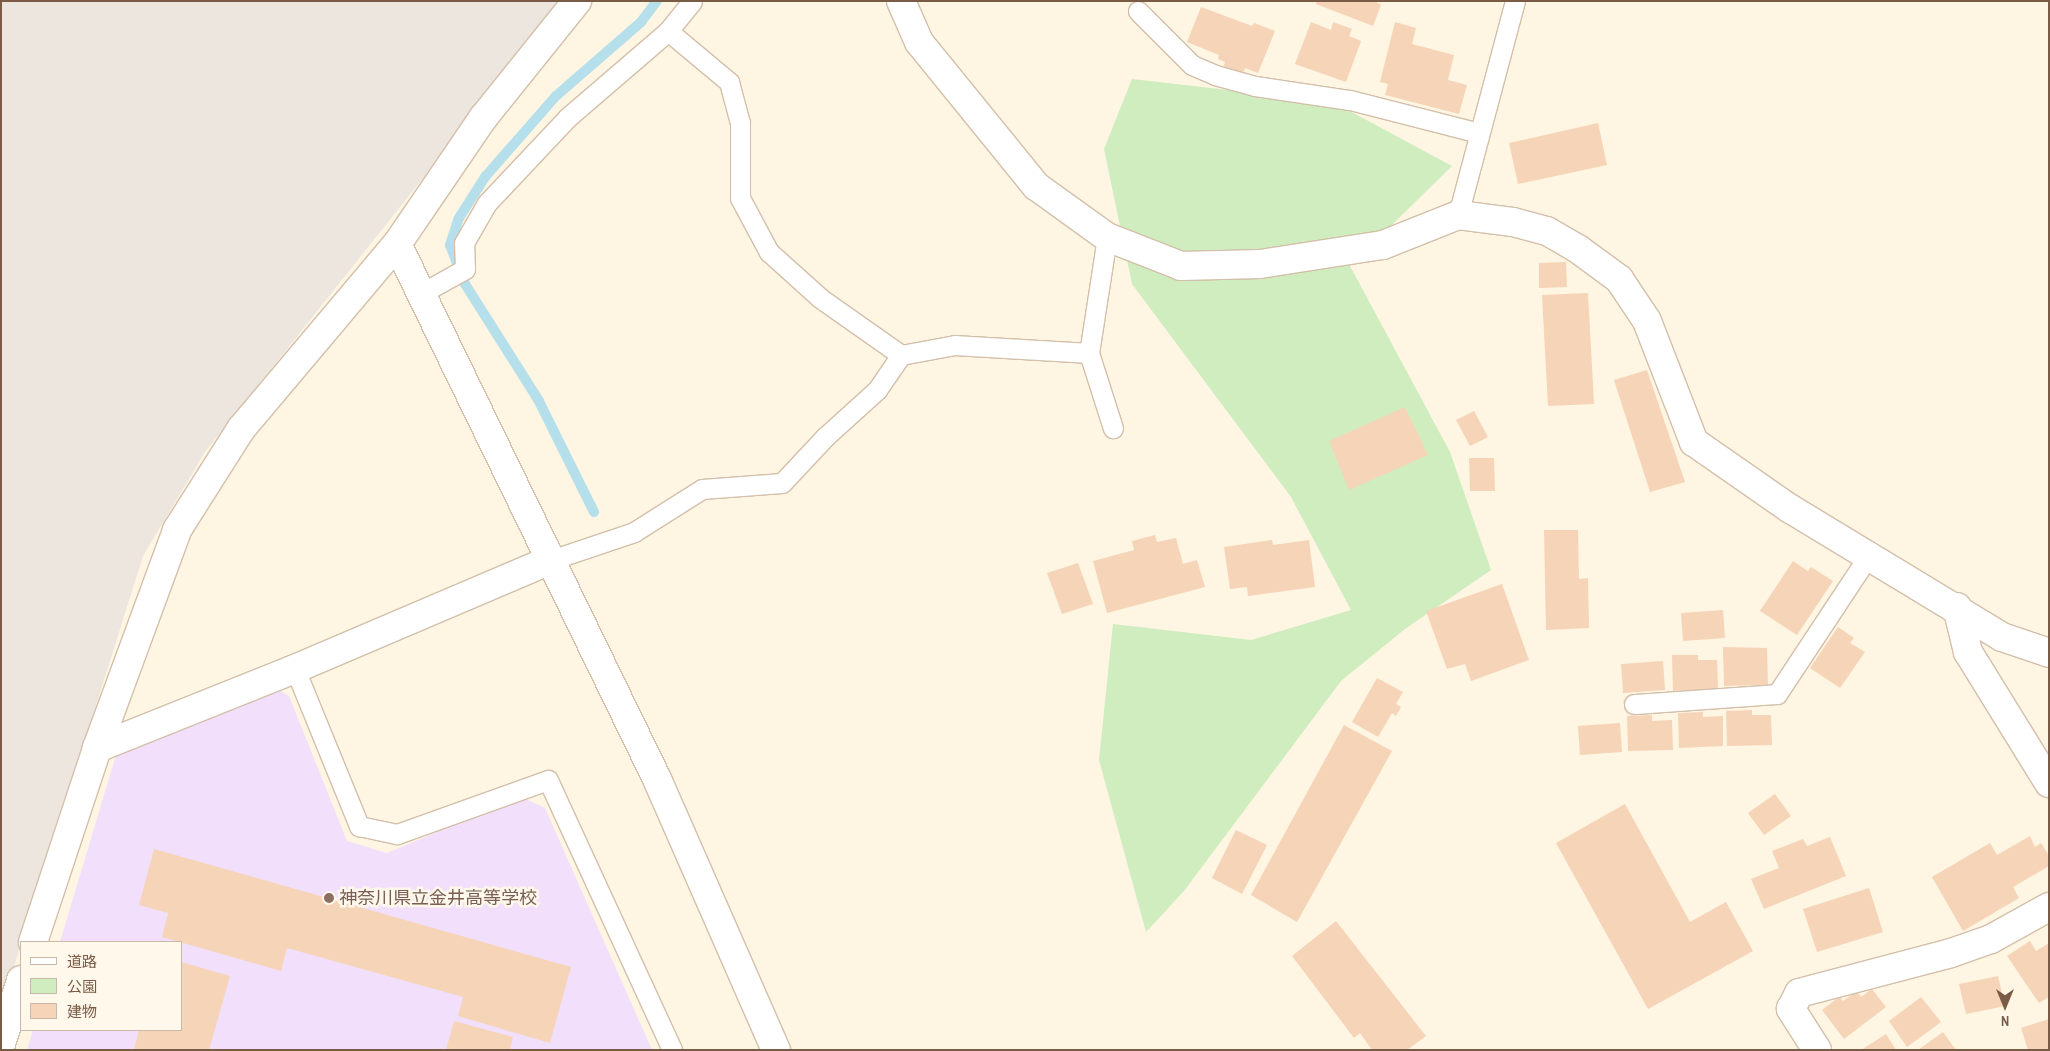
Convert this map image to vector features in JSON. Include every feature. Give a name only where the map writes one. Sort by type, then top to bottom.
[{"type":"street","points":[[33,941],[97,748],[176,530],[241,429],[397,244],[483,118],[577,1]]},
{"type":"street","points":[[901,1],[919,42],[1036,186],[1107,237],[1181,266],[1260,264],[1383,245],[1458,216],[1513,222],[1547,231],[1578,249],[1619,279],[1647,321],[1694,442],[1789,508],[1869,554],[2002,637],[2049,653]]},
{"type":"street","points":[[397,244],[657,779],[776,1050]]},
{"type":"street","points":[[97,748],[295,669],[551,560]]},
{"type":"street","points":[[1956,607],[1968,652],[2049,783]]},
{"type":"street","points":[[1817,1050],[1791,1008],[1799,993],[1959,950],[1991,939],[2049,907]]},
{"type":"street","points":[[1,1044],[20,983]]},
{"type":"lane","points":[[422,293],[465,270],[464,243],[487,203],[567,118],[668,31],[692,1]]},
{"type":"lane","points":[[1458,216],[1515,1]]},
{"type":"lane","points":[[1138,11],[1192,65],[1215,75],[1255,86],[1350,100],[1479,133]]},
{"type":"lane","points":[[668,31],[730,82],[740,123],[740,198],[769,252],[820,298],[900,354],[955,344],[1089,353]]},
{"type":"lane","points":[[1107,237],[1089,353],[1113,428]]},
{"type":"lane","points":[[551,560],[634,532],[702,489],[782,483],[825,437],[878,390],[900,354]]},
{"type":"lane","points":[[1634,704],[1777,694],[1869,554]]},
{"type":"lane","points":[[295,669],[359,826],[397,834],[548,780],[672,1050]]},
{"type":"shaded area","points":[[1,1],[564,1],[205,452],[143,556],[22,941],[20,941],[20,948],[1,1008]]},
{"type":"shaded area","name":"神奈川県立金井高等学校","points":[[276,688],[289,696],[347,841],[387,853],[521,797],[545,808],[652,1050],[27,1050],[33,1031],[182,1031],[182,941],[60,941],[116,755]]},
{"type":"green space","points":[[1132,79],[1333,102],[1452,166],[1350,266],[1450,452],[1491,570],[1405,629],[1341,681],[1184,891],[1146,932],[1099,760],[1113,624],[1251,640],[1351,610],[1291,497],[1132,284],[1104,149]]},
{"type":"building","points":[[1317,1],[1375,1],[1381,5],[1373,26],[1316,4]]},
{"type":"building","points":[[1201,7],[1252,26],[1254,23],[1275,31],[1258,73],[1245,68],[1242,76],[1223,68],[1225,62],[1218,59],[1219,55],[1187,42]]},
{"type":"building","points":[[1311,22],[1331,30],[1333,22],[1352,29],[1349,36],[1361,41],[1346,82],[1295,64]]},
{"type":"building","points":[[1395,22],[1416,28],[1412,44],[1454,55],[1448,80],[1467,85],[1459,114],[1385,95],[1388,84],[1380,82]]},
{"type":"building","points":[[1598,123],[1607,165],[1518,184],[1509,143]]},
{"type":"building","points":[[1566,262],[1567,287],[1539,288],[1539,263]]},
{"type":"building","points":[[1588,293],[1594,404],[1548,406],[1542,295]]},
{"type":"building","points":[[1647,370],[1685,482],[1650,492],[1614,380]]},
{"type":"building","points":[[1405,407],[1428,455],[1349,490],[1329,441]]},
{"type":"building","points":[[1474,411],[1488,437],[1470,446],[1456,420]]},
{"type":"building","points":[[1469,458],[1494,458],[1495,491],[1470,491]]},
{"type":"building","points":[[1544,530],[1578,530],[1579,579],[1588,578],[1589,628],[1546,630]]},
{"type":"building","points":[[1155,535],[1157,542],[1176,538],[1183,564],[1197,560],[1205,587],[1107,613],[1093,561],[1134,550],[1132,541]]},
{"type":"building","points":[[1272,540],[1273,545],[1309,540],[1315,587],[1248,596],[1247,587],[1230,589],[1224,547]]},
{"type":"building","points":[[1793,561],[1808,571],[1811,567],[1833,581],[1797,635],[1760,611]]},
{"type":"building","points":[[1078,563],[1093,604],[1062,614],[1047,573]]},
{"type":"building","points":[[1502,584],[1529,660],[1471,681],[1465,664],[1447,669],[1426,611]]},
{"type":"building","points":[[1723,610],[1725,638],[1683,641],[1681,613]]},
{"type":"building","points":[[1838,627],[1854,638],[1850,643],[1865,652],[1840,688],[1810,668]]},
{"type":"building","points":[[1723,647],[1767,648],[1768,685],[1724,686]]},
{"type":"building","points":[[1672,655],[1698,655],[1698,660],[1717,660],[1718,689],[1673,691]]},
{"type":"building","points":[[1663,661],[1665,690],[1623,693],[1621,664]]},
{"type":"building","points":[[1377,678],[1403,692],[1396,704],[1401,707],[1396,716],[1392,713],[1378,737],[1352,722]]},
{"type":"building","points":[[1752,710],[1752,715],[1771,715],[1772,745],[1727,746],[1726,711]]},
{"type":"building","points":[[1703,712],[1703,717],[1723,716],[1723,746],[1679,748],[1678,713]]},
{"type":"building","points":[[1652,715],[1652,721],[1672,720],[1673,750],[1628,751],[1627,716]]},
{"type":"building","points":[[1620,723],[1622,752],[1580,755],[1578,726]]},
{"type":"building","points":[[1344,725],[1392,751],[1297,922],[1251,895]]},
{"type":"building","points":[[1775,794],[1791,816],[1764,835],[1748,813]]},
{"type":"building","points":[[1625,804],[1690,922],[1726,902],[1753,951],[1648,1009],[1556,843]]},
{"type":"building","points":[[1236,830],[1267,845],[1242,894],[1212,878]]},
{"type":"building","points":[[2030,836],[2035,847],[2041,843],[2049,856],[2049,866],[2013,887],[2019,898],[1963,931],[1932,877],[1990,843],[1997,855]]},
{"type":"building","points":[[1830,837],[1846,876],[1764,909],[1751,879],[1779,868],[1772,851],[1803,839],[1807,846]]},
{"type":"building","points":[[154,849],[571,967],[550,1043],[458,1016],[463,997],[287,948],[281,971],[182,943],[182,941],[162,937],[168,913],[139,905]]},
{"type":"building","points":[[1869,888],[1883,932],[1817,952],[1803,909]]},
{"type":"building","points":[[1336,921],[1426,1036],[1407,1050],[1372,1050],[1360,1033],[1354,1038],[1292,956]]},
{"type":"building","points":[[2030,941],[2036,951],[2049,943],[2049,997],[2039,1003],[2007,956]]},
{"type":"building","points":[[182,962],[230,976],[209,1050],[134,1050],[139,1031],[182,1031]]},
{"type":"building","points":[[1998,976],[2005,1006],[1966,1014],[1959,984]]},
{"type":"building","points":[[1872,989],[1886,1007],[1844,1039],[1822,1010],[1839,997],[1843,1001],[1857,991],[1861,997]]},
{"type":"building","points":[[1921,997],[1941,1022],[1907,1047],[1889,1021]]},
{"type":"building","points":[[2049,1019],[2049,1050],[2028,1050],[2021,1028]]},
{"type":"building","points":[[454,1021],[513,1037],[510,1050],[446,1050]]},
{"type":"building","points":[[1943,1032],[1956,1050],[1918,1050]]},
{"type":"building","points":[[1886,1034],[1896,1050],[1861,1050]]},
{"type":"waterway","points":[[594,512],[539,401],[465,284],[450,245],[459,218],[485,177],[556,96],[641,22],[657,1]]},
{"type":"place","name":"神奈川県立金井高等学校","points":[[329,898]]}]
